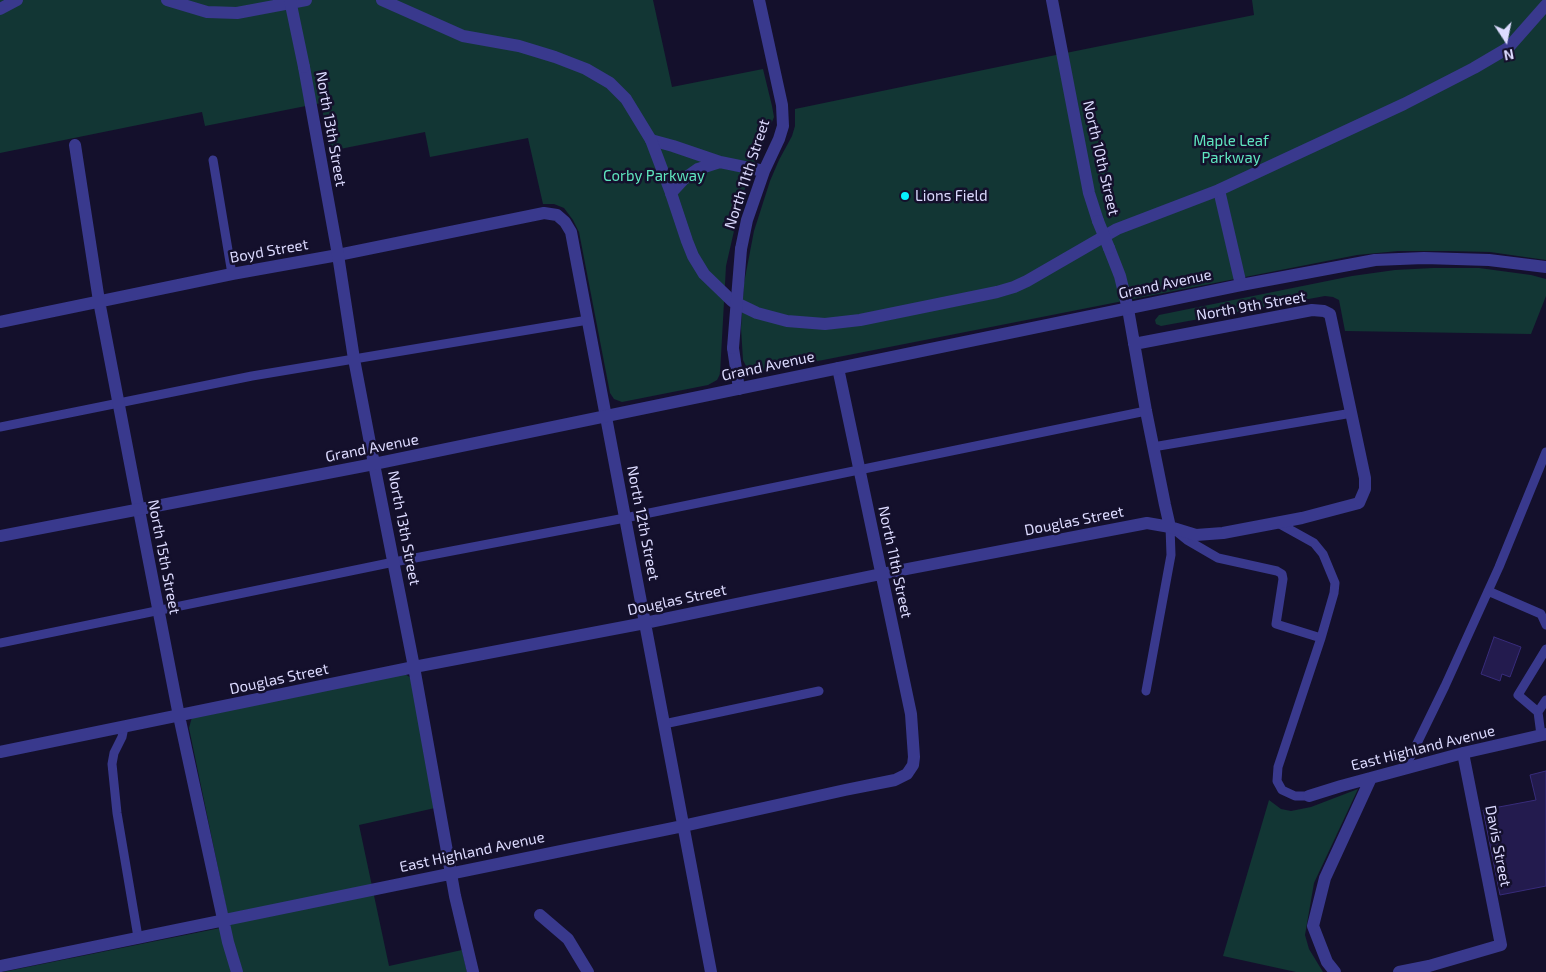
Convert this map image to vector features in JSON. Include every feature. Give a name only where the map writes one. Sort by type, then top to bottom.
[{"type":"street","points":[[0,9],[17,0]]},
{"type":"street","points":[[167,0],[207,12],[237,13],[306,0]]},
{"type":"street","name":"North 13th Street","points":[[290,0],[338,255],[354,359],[414,667],[451,873],[473,972]]},
{"type":"street","points":[[382,0],[463,36],[519,46],[555,57],[586,69],[610,83],[626,99],[651,140],[693,256],[704,274],[732,301],[757,313],[787,321],[826,324],[860,320],[997,292],[1027,281],[1117,229],[1219,190],[1404,104],[1474,68],[1508,48],[1546,5]]},
{"type":"street","name":"North 11th Street","points":[[739,389],[733,348],[741,249],[747,220],[764,171],[783,126],[782,105],[759,0]]},
{"type":"street","name":"North 10th Street","points":[[1052,0],[1089,193],[1120,276],[1128,309],[1146,411],[1170,527]]},
{"type":"street","points":[[651,140],[720,162],[764,171]]},
{"type":"street","name":"North 15th Street","points":[[75,145],[99,301],[158,611],[223,920],[236,972]]},
{"type":"street","points":[[671,193],[684,179],[698,169],[720,162]]},
{"type":"street","points":[[1219,190],[1241,284]]},
{"type":"street","name":"Boyd Street","points":[[0,322],[544,213]]},
{"type":"street","name":"North 12th Street","points":[[544,213],[556,215],[565,222],[571,232],[711,972]]},
{"type":"street","name":"Grand Avenue","points":[[0,536],[374,464],[1128,309],[1241,284],[1375,260],[1424,258],[1489,260],[1546,267]]},
{"type":"street","name":"North 9th Street","points":[[1134,344],[1312,310],[1324,311],[1330,314],[1365,478],[1365,489],[1359,503]]},
{"type":"street","name":"North 11th Street","points":[[838,368],[911,714],[912,732]]},
{"type":"street","name":"Douglas Street","points":[[0,752],[414,667],[1147,523],[1170,527],[1196,535],[1223,534],[1359,503]]},
{"type":"street","name":"East Highland Avenue","points":[[0,966],[683,826],[895,780],[907,774],[913,765],[912,732]]},
{"type":"street","name":"East Highland Avenue","points":[[1309,796],[1405,768],[1544,735]]},
{"type":"street","name":"Davis Street","points":[[1398,972],[1429,966],[1501,945],[1464,753]]},
{"type":"street","points":[[1335,972],[1328,962],[1313,926],[1325,878],[1371,778]]},
{"type":"street","points":[[540,915],[568,939],[588,972]]},
{"type":"lane","points":[[213,160],[232,274]]},
{"type":"lane","points":[[0,427],[252,376],[588,320]]},
{"type":"lane","points":[[0,643],[1146,411]]},
{"type":"lane","points":[[1154,447],[1352,412]]},
{"type":"lane","points":[[1405,768],[1488,591],[1546,452]]},
{"type":"lane","points":[[1278,523],[1314,543],[1324,554],[1334,583],[1334,593],[1321,638],[1278,768],[1277,781],[1282,790],[1295,796],[1309,796]]},
{"type":"lane","points":[[1170,527],[1218,558],[1278,571],[1282,574],[1283,579],[1276,624],[1321,638]]},
{"type":"lane","points":[[1146,691],[1171,555],[1170,527]]},
{"type":"lane","points":[[1488,591],[1540,614],[1546,624]]},
{"type":"lane","points":[[1544,735],[1538,712],[1518,694],[1546,649]]},
{"type":"lane","points":[[664,724],[819,691]]},
{"type":"lane","points":[[1538,712],[1546,700]]},
{"type":"lane","points":[[124,727],[122,737],[114,752],[112,764],[117,813],[138,937]]},
{"type":"green space","name":"Corby Parkway","points":[[0,0],[653,0],[672,87],[763,69],[774,117],[742,196],[726,266],[720,374],[717,380],[708,385],[622,402],[614,399],[610,393],[579,232],[564,208],[554,204],[543,204],[528,138],[430,157],[425,132],[330,151],[321,103],[205,126],[202,112],[0,153]]},
{"type":"green space","name":"Maple Leaf Parkway","points":[[1252,0],[1546,0],[1546,260],[1490,252],[1398,251],[1357,255],[757,373],[749,372],[743,360],[741,328],[744,283],[754,231],[770,181],[792,136],[795,126],[795,109],[1254,15]]},
{"type":"green space","points":[[1479,268],[1531,275],[1546,279],[1546,296],[1531,334],[1345,331],[1339,300],[1325,296],[1161,326],[1156,324],[1155,320],[1159,315],[1352,276],[1395,270]]},
{"type":"green space","points":[[405,674],[411,678],[435,808],[359,825],[389,966],[462,950],[467,972],[3,972],[230,926],[189,728],[192,717]]},
{"type":"green space","points":[[1358,789],[1314,883],[1305,935],[1309,949],[1323,972],[1296,972],[1223,956],[1269,800],[1281,809],[1291,811],[1311,807]]},
{"type":"building","points":[[1494,637],[1521,647],[1510,677],[1502,674],[1500,681],[1481,674]]},
{"type":"building","points":[[1546,771],[1546,886],[1500,895],[1483,810],[1536,800],[1530,775]]},
{"type":"place","name":"Lions Field","points":[[905,196]]}]
